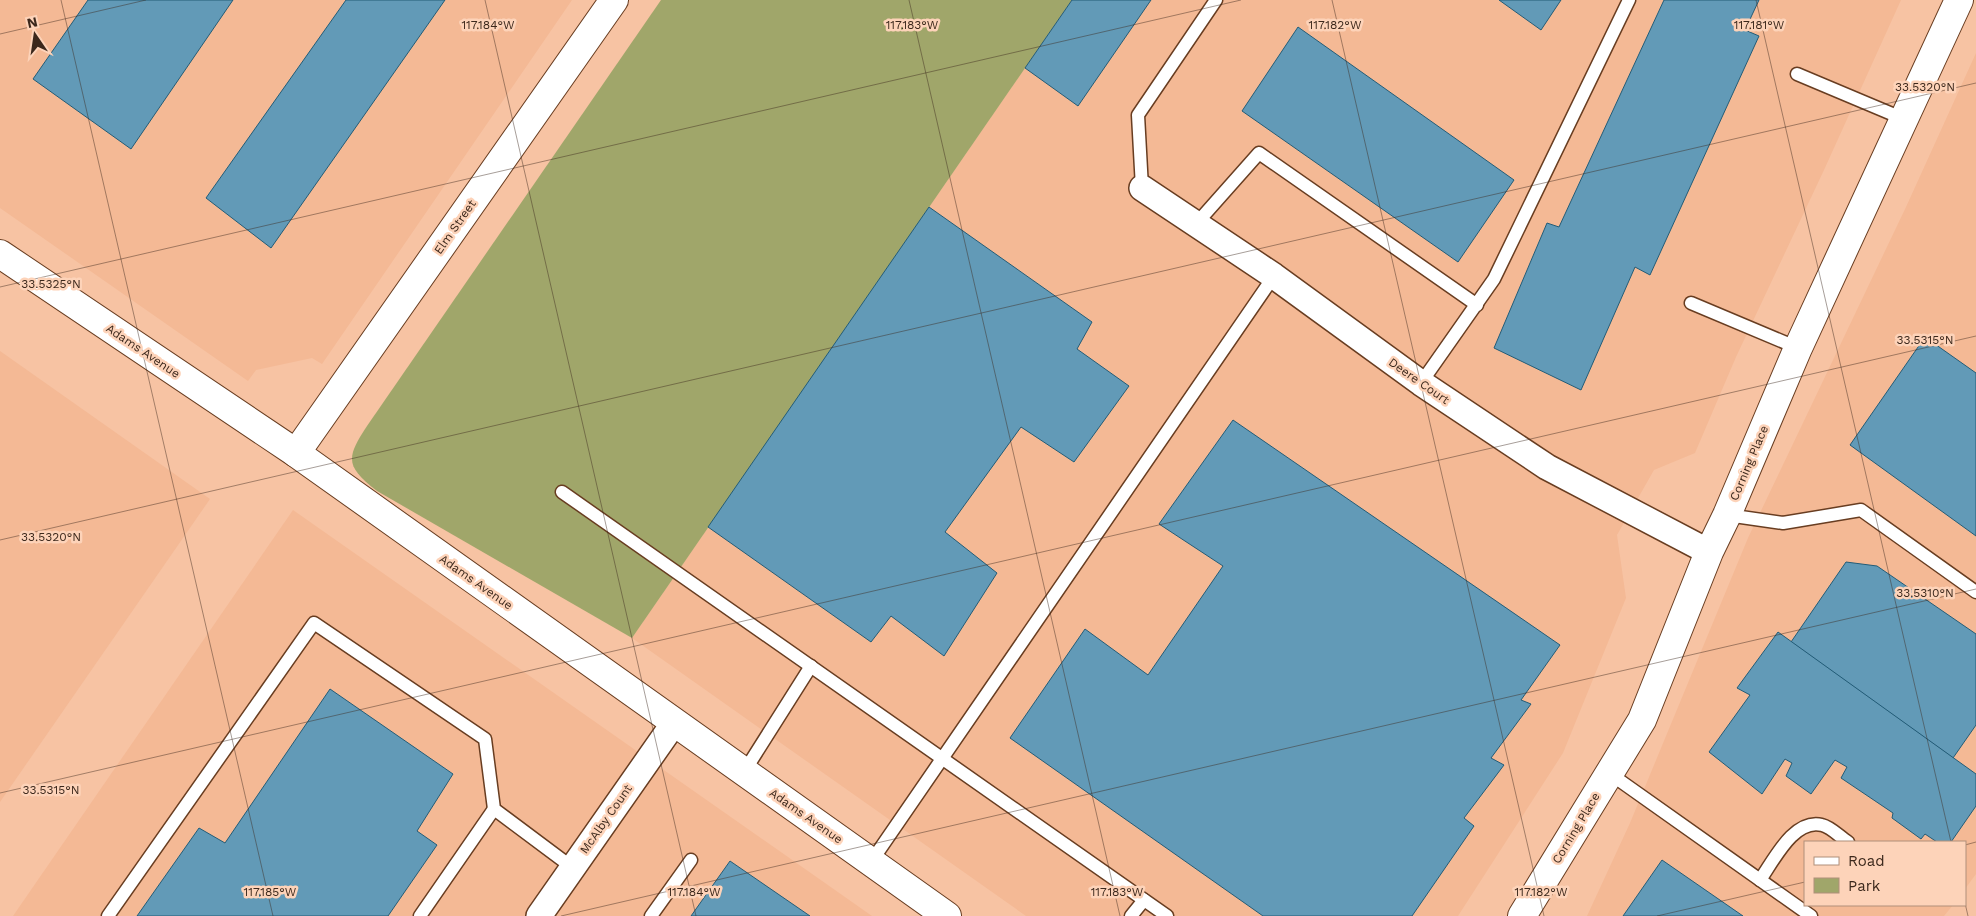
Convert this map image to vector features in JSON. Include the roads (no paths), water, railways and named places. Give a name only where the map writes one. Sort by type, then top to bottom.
[{"type":"street","name":"Elm Street","points":[[296,453],[614,0]]},
{"type":"street","name":"Corning Place","points":[[1522,916],[1642,720],[1709,552],[1727,515],[1798,348],[1959,0]]},
{"type":"street","name":"Deere Court","points":[[1142,188],[1274,276],[1421,383],[1548,467],[1709,552]]},
{"type":"street","name":"Adams Avenue","points":[[0,254],[296,453],[947,916]]},
{"type":"street","name":"McAlby Count","points":[[539,916],[674,723]]},
{"type":"lane","points":[[1142,188],[1138,115],[1216,0]]},
{"type":"lane","points":[[1421,383],[1494,279],[1629,0]]},
{"type":"lane","points":[[1797,74],[1904,119]]},
{"type":"lane","points":[[1196,224],[1259,153],[1477,305]]},
{"type":"lane","points":[[871,862],[1274,276]]},
{"type":"lane","points":[[1691,303],[1798,348]]},
{"type":"lane","points":[[562,492],[1167,916]]},
{"type":"lane","points":[[1727,515],[1783,524],[1861,510],[1976,592]]},
{"type":"lane","points":[[108,916],[314,623],[485,739],[494,808],[420,916]]},
{"type":"lane","points":[[744,772],[811,666]]},
{"type":"lane","points":[[1609,773],[1811,916]]},
{"type":"lane","points":[[494,808],[573,868]]},
{"type":"lane","points":[[1760,880],[1795,831],[1810,823],[1824,825],[1847,841]]},
{"type":"lane","points":[[651,916],[691,860]]},
{"type":"lane","points":[[1131,916],[1144,900]]}]
